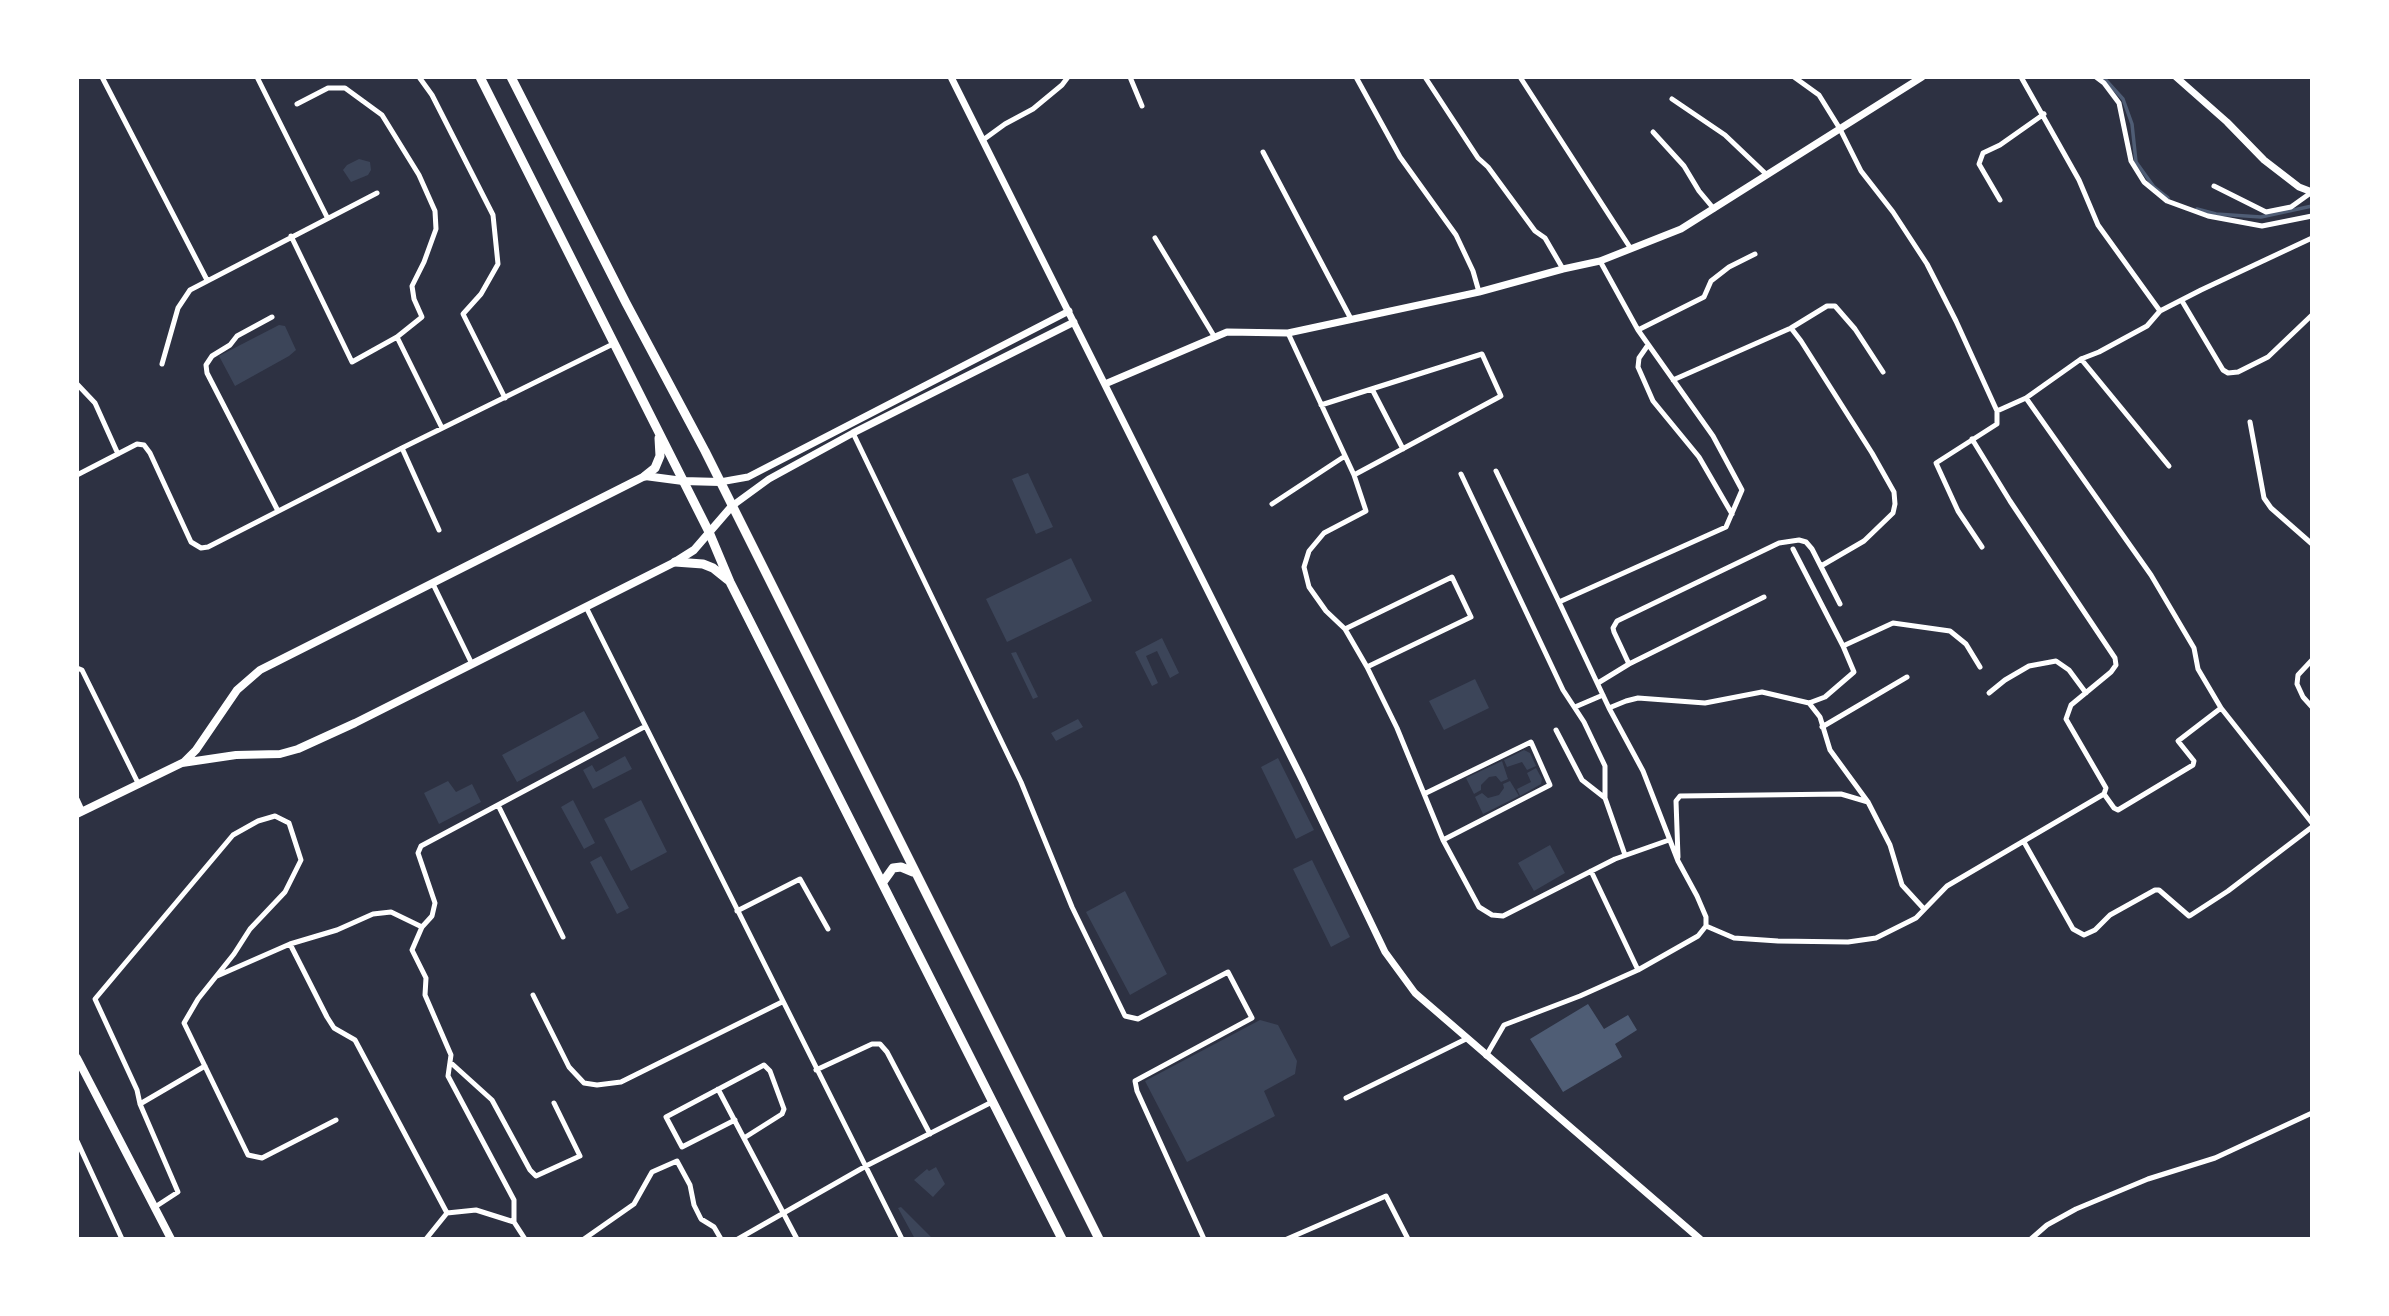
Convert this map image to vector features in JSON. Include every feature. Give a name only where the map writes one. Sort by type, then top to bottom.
[{"type":"main road","points":[[480,77],[709,532],[730,582],[1062,1239]]},
{"type":"main road","points":[[511,77],[720,482],[1099,1239]]},
{"type":"main road","points":[[80,813],[182,763],[196,750],[237,690],[260,670],[645,476],[655,468],[660,456],[659,432]]},
{"type":"main road","points":[[645,476],[720,482]]},
{"type":"main road","points":[[182,763],[236,755],[280,754],[298,748],[675,562],[694,550],[732,506]]},
{"type":"main road","points":[[675,562],[703,564],[713,568],[730,582]]},
{"type":"main road","points":[[883,883],[893,868],[901,867],[915,873]]},
{"type":"main road","points":[[77,1058],[171,1239]]},
{"type":"street","points":[[102,77],[207,280]]},
{"type":"street","points":[[257,77],[327,217]]},
{"type":"street","points":[[419,77],[432,95],[493,215],[498,264],[481,294],[463,314],[505,398]]},
{"type":"street","points":[[951,77],[1302,779],[1385,952],[1415,993],[1700,1239]]},
{"type":"street","points":[[1058,77],[1062,85]]},
{"type":"street","points":[[983,140],[1033,109],[1068,77]]},
{"type":"street","points":[[1130,77],[1142,106]]},
{"type":"street","points":[[1356,77],[1400,158],[1456,235],[1473,271],[1479,292]]},
{"type":"street","points":[[1425,77],[1478,158],[1488,167],[1535,232],[1545,238],[1563,269]]},
{"type":"street","points":[[1520,77],[1631,249]]},
{"type":"street","points":[[1794,77],[1818,95],[1840,129],[1861,171],[1894,212],[1927,264],[1997,411],[1997,424],[1936,463],[1958,510],[1982,547]]},
{"type":"street","points":[[1105,384],[1214,336],[1245,331],[1288,333],[1479,292],[1600,261],[1681,229],[1922,77]]},
{"type":"street","points":[[2021,77],[2044,114],[2089,201],[2098,225],[2160,311]]},
{"type":"street","points":[[2096,77],[2119,103],[2131,162],[2144,182],[2167,201],[2208,216],[2262,226],[2312,216]]},
{"type":"street","points":[[2176,77],[2264,160],[2299,187],[2312,192]]},
{"type":"street","points":[[291,236],[352,362],[397,337],[422,317],[412,286],[436,229],[435,211],[419,175],[382,115],[345,88],[328,88],[297,104]]},
{"type":"street","points":[[1672,99],[1726,135],[1767,175]]},
{"type":"street","points":[[2000,201],[1979,164],[1983,153],[2000,145],[2044,114]]},
{"type":"street","points":[[1653,132],[1684,166],[1714,209]]},
{"type":"street","points":[[1264,152],[1351,319]]},
{"type":"street","points":[[2214,186],[2266,212],[2291,207],[2312,192]]},
{"type":"street","points":[[162,364],[178,308],[190,290],[377,192]]},
{"type":"street","points":[[1997,411],[2026,398],[2081,359],[2147,326],[2160,311],[2312,237]]},
{"type":"street","points":[[1154,238],[1214,336]]},
{"type":"street","points":[[1638,330],[1704,297],[1711,281],[1729,267],[1755,254]]},
{"type":"street","points":[[1559,602],[1726,527],[1742,490],[1713,436],[1638,330],[1600,261]]},
{"type":"street","points":[[2182,301],[2223,370],[2228,373],[2238,372],[2267,357],[2312,315]]},
{"type":"street","points":[[1674,380],[1791,328],[1827,306],[1835,306],[1855,329],[1883,372]]},
{"type":"street","points":[[720,482],[748,477],[1069,311]]},
{"type":"street","points":[[272,317],[237,335],[230,345],[212,356],[206,365],[207,373],[278,511]]},
{"type":"street","points":[[732,506],[754,489],[853,433],[1074,322]]},
{"type":"street","points":[[1791,328],[1872,453],[1894,492],[1893,513],[1864,541],[1821,566]]},
{"type":"street","points":[[1288,333],[1354,475],[1366,511],[1324,533],[1309,551],[1304,567],[1309,587],[1326,611],[1345,629],[1367,667],[1397,728],[1443,840],[1479,907],[1492,915],[1503,916],[1625,855],[1669,839]]},
{"type":"street","points":[[397,337],[442,428]]},
{"type":"street","points":[[77,475],[137,444],[144,445],[191,542],[201,548],[208,547],[613,344]]},
{"type":"street","points":[[1648,345],[1639,358],[1638,366],[1653,401],[1699,457],[1731,514]]},
{"type":"street","points":[[1321,405],[1482,354],[1501,396],[1354,475]]},
{"type":"street","points":[[2081,359],[2169,466]]},
{"type":"street","points":[[77,384],[94,403],[118,454]]},
{"type":"street","points":[[1372,388],[1403,449]]},
{"type":"street","points":[[2024,842],[2073,929],[2084,934],[2095,930],[2110,915],[2155,890],[2159,890],[2189,916],[2228,891],[2312,825],[2221,708],[2198,669],[2194,648],[2151,575],[2026,398]]},
{"type":"street","points":[[2250,422],[2264,498],[2271,508],[2312,544]]},
{"type":"street","points":[[853,433],[1021,782],[1072,907],[1125,1016],[1138,1019],[1228,972],[1252,1018],[1135,1081],[1204,1239]]},
{"type":"street","points":[[1706,926],[1734,938],[1778,941],[1848,942],[1876,937],[1908,923],[1947,886],[2104,794],[2106,788],[2066,719],[2071,705],[2111,672],[2116,665],[2115,658],[1972,439]]},
{"type":"street","points":[[401,448],[439,530]]},
{"type":"street","points":[[1272,504],[1345,456]]},
{"type":"street","points":[[1486,1056],[1504,1025],[1638,970],[1698,936],[1706,926],[1706,917],[1678,861],[1643,771],[1609,708],[1496,471]]},
{"type":"street","points":[[1461,474],[1563,690],[1575,707],[1605,766],[1605,797],[1625,855]]},
{"type":"street","points":[[1629,664],[1614,632],[1617,621],[1779,543],[1799,540],[1806,542],[1840,604]]},
{"type":"street","points":[[1609,708],[1639,698],[1705,703],[1762,692],[1809,703],[1825,697],[1854,672],[1793,549]]},
{"type":"street","points":[[1345,629],[1452,577],[1471,617],[1367,667]]},
{"type":"street","points":[[433,583],[472,664]]},
{"type":"street","points":[[1598,684],[1629,664],[1764,597]]},
{"type":"street","points":[[586,607],[902,1239]]},
{"type":"street","points":[[1843,646],[1887,624],[1912,625],[1950,631],[1966,644],[1980,667]]},
{"type":"street","points":[[2312,660],[2298,675],[2297,684],[2302,697],[2312,707]]},
{"type":"street","points":[[1989,694],[2005,680],[2029,666],[2056,661],[2069,670],[2086,693]]},
{"type":"street","points":[[77,668],[82,670],[139,785]]},
{"type":"street","points":[[1822,727],[1907,677]]},
{"type":"street","points":[[1575,707],[1603,695]]},
{"type":"street","points":[[1809,703],[1820,717],[1830,750],[1868,802],[1890,845],[1902,885],[1924,909]]},
{"type":"street","points":[[2104,794],[2118,810],[2193,765],[2194,761],[2178,741],[2221,708]]},
{"type":"street","points":[[525,1239],[514,1222],[514,1200],[448,1076],[451,1055],[425,995],[426,978],[412,950],[422,927],[432,916],[435,903],[418,848],[644,727]]},
{"type":"street","points":[[1556,730],[1582,780],[1605,797]]},
{"type":"street","points":[[1424,794],[1531,742],[1550,785],[1443,840]]},
{"type":"street","points":[[1678,861],[1675,801],[1680,796],[1832,794],[1868,802]]},
{"type":"street","points":[[77,799],[80,813]]},
{"type":"street","points":[[498,805],[563,937]]},
{"type":"street","points":[[155,1207],[178,1192],[140,1104],[137,1090],[95,999],[233,835],[258,821],[275,816],[289,823],[301,860],[285,892],[250,929],[184,1023],[248,1155],[262,1158],[336,1120]]},
{"type":"street","points":[[1591,871],[1638,970]]},
{"type":"street","points":[[737,911],[800,879],[828,929]]},
{"type":"street","points":[[215,977],[290,944],[337,930],[373,914],[391,912],[422,927]]},
{"type":"street","points":[[290,944],[334,1028],[355,1040],[447,1213]]},
{"type":"street","points":[[533,995],[569,1067],[584,1083],[597,1085],[621,1082],[782,1002]]},
{"type":"street","points":[[1346,1097],[1466,1039]]},
{"type":"street","points":[[816,1070],[872,1044],[880,1044],[887,1052],[930,1133]]},
{"type":"street","points":[[450,1062],[492,1100],[530,1170],[536,1176],[580,1156],[554,1103]]},
{"type":"street","points":[[735,1120],[682,1147],[666,1117],[764,1065],[770,1071],[784,1109],[782,1114],[744,1138]]},
{"type":"street","points":[[140,1104],[205,1066]]},
{"type":"street","points":[[718,1089],[797,1239]]},
{"type":"street","points":[[738,1239],[866,1166],[992,1102]]},
{"type":"street","points":[[2031,1239],[2047,1225],[2076,1209],[2148,1179],[2215,1158],[2312,1113]]},
{"type":"street","points":[[77,1141],[121,1239],[113,1239]]},
{"type":"street","points":[[584,1239],[634,1204],[652,1172],[677,1161],[690,1185],[694,1205],[701,1219],[714,1227],[721,1239]]},
{"type":"street","points":[[1287,1239],[1386,1196],[1408,1239]]},
{"type":"street","points":[[426,1239],[447,1213],[476,1210],[514,1222]]},
{"type":"shaded area","points":[[359,159],[370,162],[371,170],[368,175],[351,182],[343,170]]},
{"type":"shaded area","points":[[279,325],[285,326],[296,350],[235,386],[219,356]]},
{"type":"shaded area","points":[[1028,473],[1053,527],[1036,534],[1012,479]]},
{"type":"shaded area","points":[[1071,558],[1092,601],[1007,642],[986,599]]},
{"type":"shaded area","points":[[1162,638],[1179,673],[1170,678],[1157,651],[1146,656],[1158,683],[1152,686],[1135,652]]},
{"type":"shaded area","points":[[1016,652],[1038,697],[1033,699],[1011,653]]},
{"type":"shaded area","points":[[1475,679],[1489,708],[1444,730],[1429,701]]},
{"type":"shaded area","points":[[584,711],[599,738],[517,782],[502,755]]},
{"type":"shaded area","points":[[1078,719],[1083,727],[1056,741],[1051,733]]},
{"type":"shaded area","points":[[1524,750],[1530,753],[1536,766],[1527,770],[1522,762],[1507,767],[1504,760]]},
{"type":"shaded area","points":[[625,756],[632,769],[593,789],[583,770],[592,765],[596,772]]},
{"type":"shaded area","points":[[1278,758],[1314,830],[1296,839],[1261,767]]},
{"type":"shaded area","points":[[1502,761],[1508,779],[1501,782],[1496,776],[1489,777],[1481,785],[1481,790],[1474,794],[1466,778]]},
{"type":"shaded area","points":[[1536,768],[1542,779],[1541,784],[1520,796],[1517,789],[1531,782],[1527,773]]},
{"type":"shaded area","points":[[448,781],[456,792],[472,784],[481,802],[439,824],[424,793]]},
{"type":"shaded area","points":[[1510,781],[1519,796],[1483,814],[1475,797],[1482,793],[1488,798],[1499,795],[1504,788],[1503,784]]},
{"type":"shaded area","points":[[573,800],[595,843],[584,849],[561,807]]},
{"type":"shaded area","points":[[641,800],[667,852],[631,871],[604,819]]},
{"type":"shaded area","points":[[1550,845],[1565,873],[1534,891],[1518,863]]},
{"type":"shaded area","points":[[601,856],[629,908],[617,914],[590,862]]},
{"type":"shaded area","points":[[1312,860],[1350,937],[1331,947],[1293,869]]},
{"type":"shaded area","points":[[1125,891],[1167,974],[1130,995],[1086,912]]},
{"type":"shaded area","points":[[1588,1004],[1604,1029],[1628,1015],[1637,1030],[1615,1044],[1622,1057],[1563,1092],[1530,1039]]},
{"type":"shaded area","points":[[1260,1020],[1278,1025],[1297,1061],[1295,1074],[1264,1091],[1275,1116],[1187,1162],[1145,1081]]},
{"type":"shaded area","points":[[936,1167],[945,1184],[933,1197],[914,1180],[927,1169],[929,1171]]},
{"type":"shaded area","points":[[901,1207],[933,1239],[915,1239],[898,1208]]},
{"type":"waterway","points":[[2103,77],[2123,99],[2132,124],[2136,162],[2154,187],[2168,198]]},
{"type":"waterway","points":[[2197,209],[2216,214],[2261,217],[2312,206]]}]
